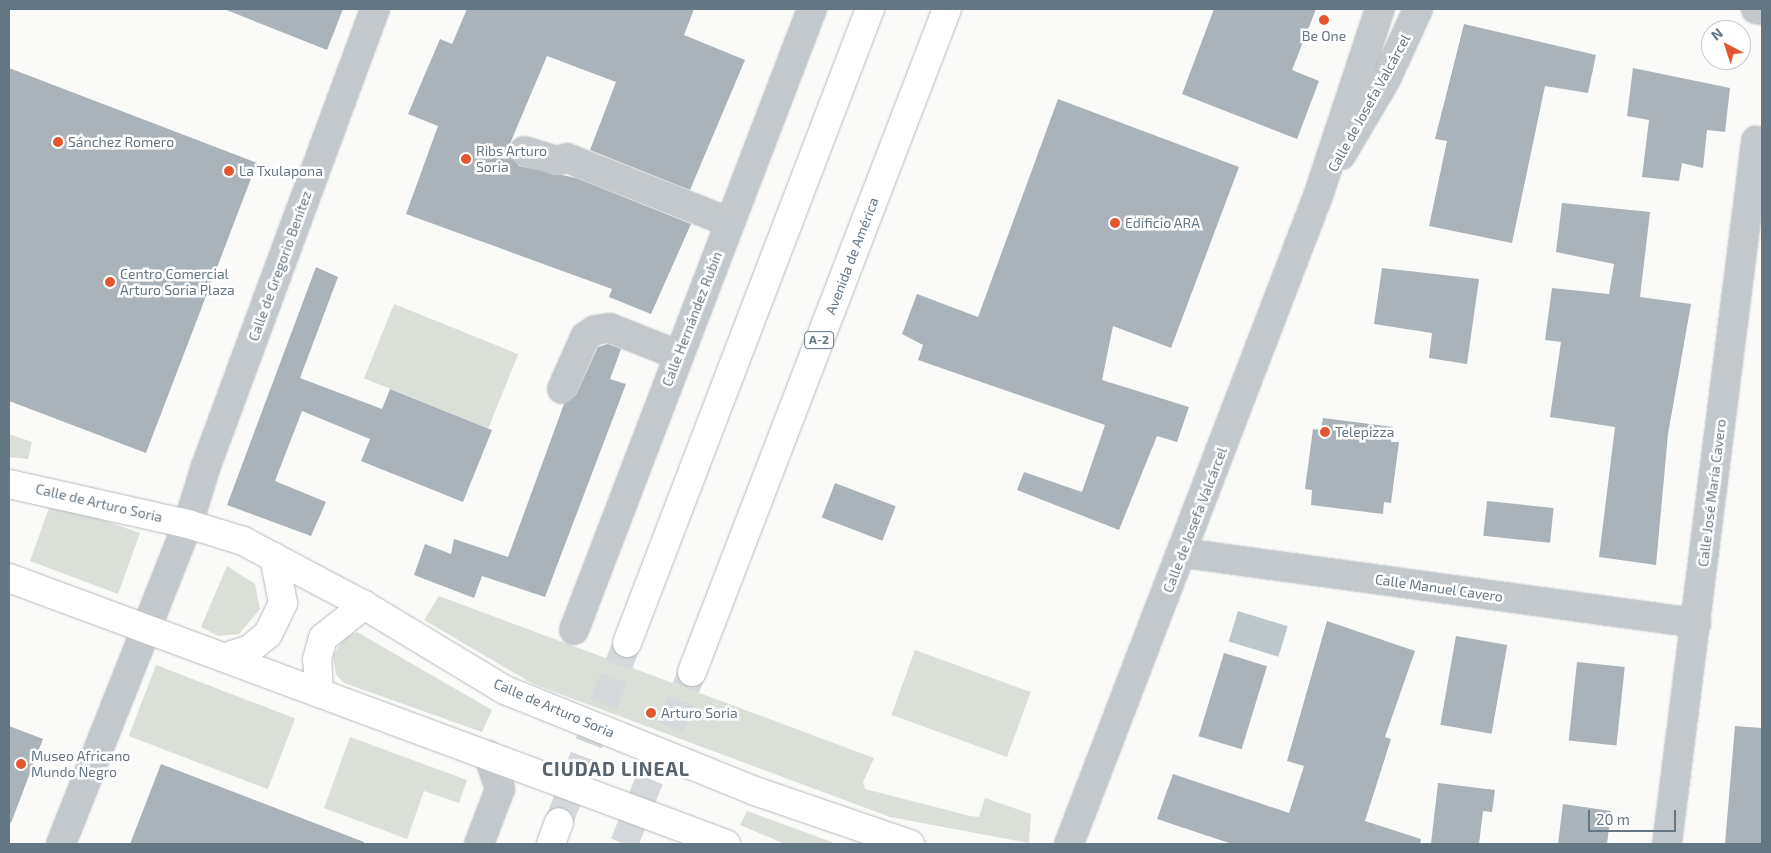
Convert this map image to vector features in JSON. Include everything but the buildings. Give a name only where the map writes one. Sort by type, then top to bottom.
[{"type":"main road","points":[[627,643],[870,9]]},
{"type":"main road","name":"Avenida de América","points":[[692,672],[947,9]]},
{"type":"main road","name":"Calle de Arturo Soria","points":[[9,484],[188,524],[274,557],[364,605],[505,690],[755,791],[910,844]]},
{"type":"main road","points":[[226,657],[250,650],[268,634],[283,603],[274,557]]},
{"type":"main road","points":[[9,578],[726,844]]},
{"type":"main road","points":[[320,692],[317,660],[323,638],[364,605]]},
{"type":"street","name":"Calle de Gregorio Benítez","points":[[188,524],[375,9]]},
{"type":"street","name":"Calle Hernández Rubín","points":[[574,630],[812,9]]},
{"type":"street","name":"Calle de Josefa Valcárcel","points":[[1069,844],[1183,553],[1318,196],[1380,9]]},
{"type":"street","name":"Calle de Josefa Valcárcel","points":[[1318,196],[1386,79],[1418,9]]},
{"type":"street","points":[[1756,9],[1762,10]]},
{"type":"street","name":"Calle José María Cavero","points":[[1667,844],[1756,140]]},
{"type":"street","points":[[524,151],[556,161],[567,158],[729,222]]},
{"type":"street","points":[[562,389],[585,337],[595,330],[610,328],[678,355]]},
{"type":"street","points":[[61,844],[188,524]]},
{"type":"street","name":"Calle Manuel Cavero","points":[[1183,553],[1696,623]]},
{"type":"street","points":[[479,844],[500,789],[488,755]]},
{"type":"shaded area","points":[[394,304],[518,354],[488,428],[364,378]]},
{"type":"shaded area","points":[[9,434],[32,442],[28,459],[9,457]]},
{"type":"shaded area","points":[[49,508],[88,515],[140,533],[118,594],[30,561]]},
{"type":"shaded area","points":[[227,566],[255,584],[260,609],[239,634],[218,636],[201,627]]},
{"type":"shaded area","points":[[439,596],[874,758],[863,782],[865,789],[970,816],[979,817],[985,798],[1031,814],[1029,843],[890,817],[533,684],[424,620]]},
{"type":"shaded area","points":[[1238,611],[1288,626],[1278,657],[1229,642]]},
{"type":"shaded area","points":[[357,632],[492,710],[482,732],[344,683],[336,675],[333,656],[344,638]]},
{"type":"shaded area","points":[[915,650],[1031,692],[1007,757],[891,715]]},
{"type":"shaded area","points":[[156,665],[295,718],[268,789],[129,736]]},
{"type":"shaded area","points":[[350,737],[467,780],[459,803],[424,791],[407,839],[324,808]]},
{"type":"shaded area","points":[[747,811],[837,844],[785,844],[740,825]]},
{"type":"tunnel","points":[[559,822],[627,643]]},
{"type":"tunnel","points":[[624,844],[692,672]]},
{"type":"place","name":"Be One","points":[[1324,20]]},
{"type":"place","name":"Sánchez Romero","points":[[58,142]]},
{"type":"place","name":"Ribs Arturo Soria","points":[[466,159]]},
{"type":"place","name":"La Txulapona","points":[[229,171]]},
{"type":"place","name":"Edificio ARA","points":[[1115,223]]},
{"type":"place","name":"Centro Comercial Arturo Soria Plaza","points":[[110,282]]},
{"type":"place","name":"Telepizza","points":[[1325,432]]},
{"type":"place","name":"Arturo Soria","points":[[651,713]]},
{"type":"place","name":"Museo Africano Mundo Negro","points":[[21,764]]},
{"type":"district","name":"CIUDAD LINEAL","points":[[616,769]]}]
